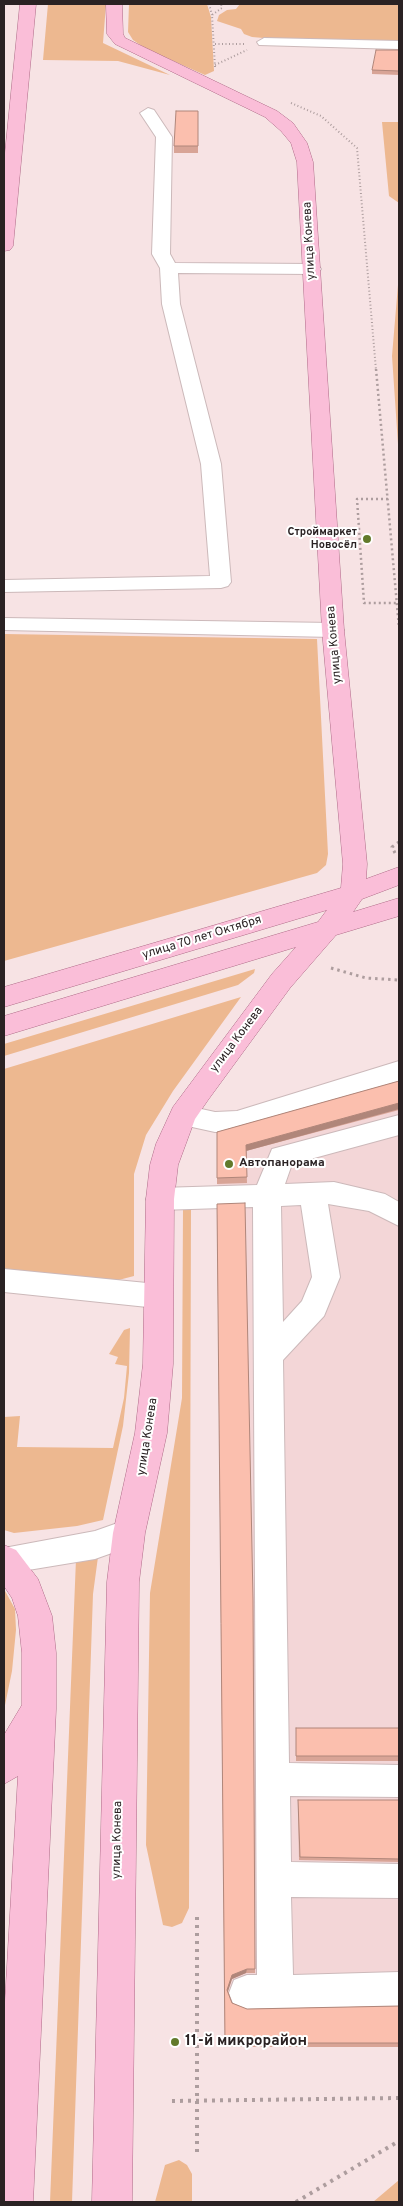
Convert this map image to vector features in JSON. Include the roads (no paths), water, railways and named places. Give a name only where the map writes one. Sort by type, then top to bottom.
[{"type":"main road","points":[[4,246],[8,174],[28,4]]},
{"type":"main road","name":"улица Конева","points":[[112,2202],[123,1582],[130,1533],[151,1433],[158,1364],[157,1296],[160,1199],[170,1144],[184,1116],[233,1044],[281,982],[326,930],[352,892],[355,864],[333,630],[305,162],[299,143],[287,127],[271,114],[120,41],[115,34],[114,4]]},
{"type":"main road","name":"улица 70 лет Октября","points":[[4,997],[352,892],[397,864]]},
{"type":"main road","points":[[4,1026],[399,907]]},
{"type":"main road","points":[[5,1560],[26,1590],[35,1616],[39,1653],[39,1709],[13,2202]]},
{"type":"main road","points":[[4,1767],[39,1709]]},
{"type":"street","points":[[264,42],[399,45]]},
{"type":"street","points":[[4,586],[221,582],[211,464],[171,304],[170,268],[161,254],[164,137],[148,113]]},
{"type":"street","points":[[170,268],[312,269]]},
{"type":"street","points":[[4,624],[333,630]]},
{"type":"street","points":[[184,1116],[215,1122],[237,1121],[399,1070]]},
{"type":"street","points":[[399,1125],[281,1156],[267,1196],[274,1879],[261,1993],[399,1990]]},
{"type":"street","points":[[160,1199],[334,1193],[376,1202],[399,1215]]},
{"type":"street","points":[[269,1355],[314,1308],[326,1277],[313,1194]]},
{"type":"street","points":[[4,1280],[157,1296]]},
{"type":"street","points":[[5,1560],[95,1545],[130,1533]]},
{"type":"street","points":[[273,1779],[399,1781]]},
{"type":"street","points":[[274,1879],[399,1881]]},
{"type":"place","name":"Строймаркет Новосёл","points":[[367,539]]},
{"type":"place","name":"Автопанорама","points":[[229,1164]]},
{"type":"place","name":"11-й микрорайон","points":[[175,2042]]}]
